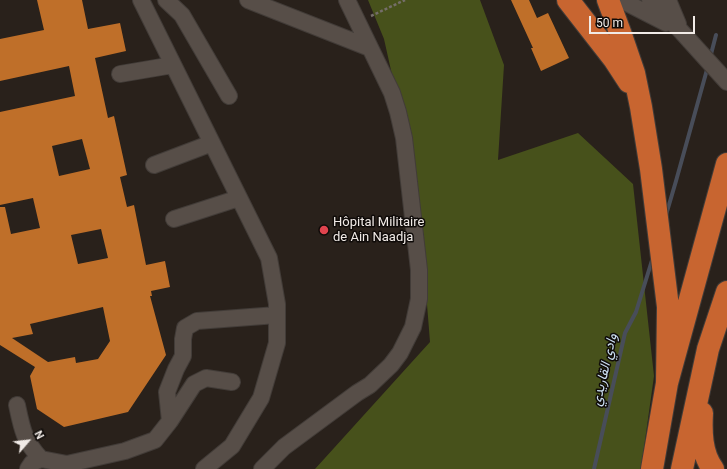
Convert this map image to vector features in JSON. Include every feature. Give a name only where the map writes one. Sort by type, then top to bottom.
[{"type":"highway","points":[[568,0],[614,59],[641,106]]},
{"type":"highway","points":[[608,0],[631,66],[641,106],[651,169],[668,308],[667,383]]},
{"type":"highway","points":[[652,469],[667,383],[727,164]]},
{"type":"highway","points":[[682,469],[708,349],[727,292]]},
{"type":"highway","points":[[708,349],[701,424],[704,450],[713,469]]},
{"type":"street","points":[[141,0],[269,258],[277,304],[277,343],[260,398],[232,446],[204,469]]},
{"type":"street","points":[[166,0],[182,15],[229,96]]},
{"type":"street","points":[[248,0],[370,48]]},
{"type":"street","points":[[262,469],[284,447],[381,376],[400,353],[413,327],[417,313],[420,292],[419,270],[404,138],[392,93],[347,0]]},
{"type":"street","points":[[621,0],[680,30]]},
{"type":"street","points":[[650,0],[680,30],[727,82]]},
{"type":"street","points":[[668,0],[680,30]]},
{"type":"street","points":[[120,74],[173,65]]},
{"type":"street","points":[[154,165],[212,143]]},
{"type":"street","points":[[174,219],[239,198]]},
{"type":"street","points":[[170,421],[167,392],[183,356],[183,339],[186,328],[197,321],[277,315]]},
{"type":"street","points":[[17,405],[24,436],[34,452],[35,464],[67,464],[124,452],[155,440],[170,421],[194,384],[206,378],[232,382]]},
{"type":"path","points":[[358,22],[406,0]]},
{"type":"green space","points":[[368,0],[480,0],[504,65],[498,160],[578,133],[633,184],[654,376],[641,469],[315,469],[430,342],[418,191],[384,39]]},
{"type":"building","points":[[37,0],[82,0],[88,29],[120,23],[126,51],[95,58],[108,118],[114,116],[127,175],[120,177],[127,207],[134,205],[146,265],[165,261],[170,287],[151,291],[152,296],[150,296],[166,355],[128,412],[64,427],[37,409],[30,376],[35,367],[0,345],[0,207],[5,207],[11,234],[40,228],[33,198],[0,205],[0,112],[75,96],[69,66],[0,81],[0,39],[44,30]],"holes":[[[82,139],[90,169],[59,176],[52,146]],[[101,229],[108,258],[78,264],[71,235]],[[103,307],[110,341],[98,359],[76,363],[75,357],[48,362],[12,338],[33,334],[30,324]]]},
{"type":"building","points":[[511,0],[529,0],[537,18],[548,13],[569,58],[541,71],[531,48],[533,48]]},
{"type":"waterway","name":"وادي القاريدي","points":[[710,58],[716,35]]},
{"type":"waterway","name":"وادي القاريدي","points":[[666,215],[708,66]]},
{"type":"waterway","name":"وادي القاريدي","points":[[594,469],[625,333],[636,312],[653,257]]},
{"type":"place","name":"Hôpital Militaire de Ain Naadja","points":[[324,230]]}]
